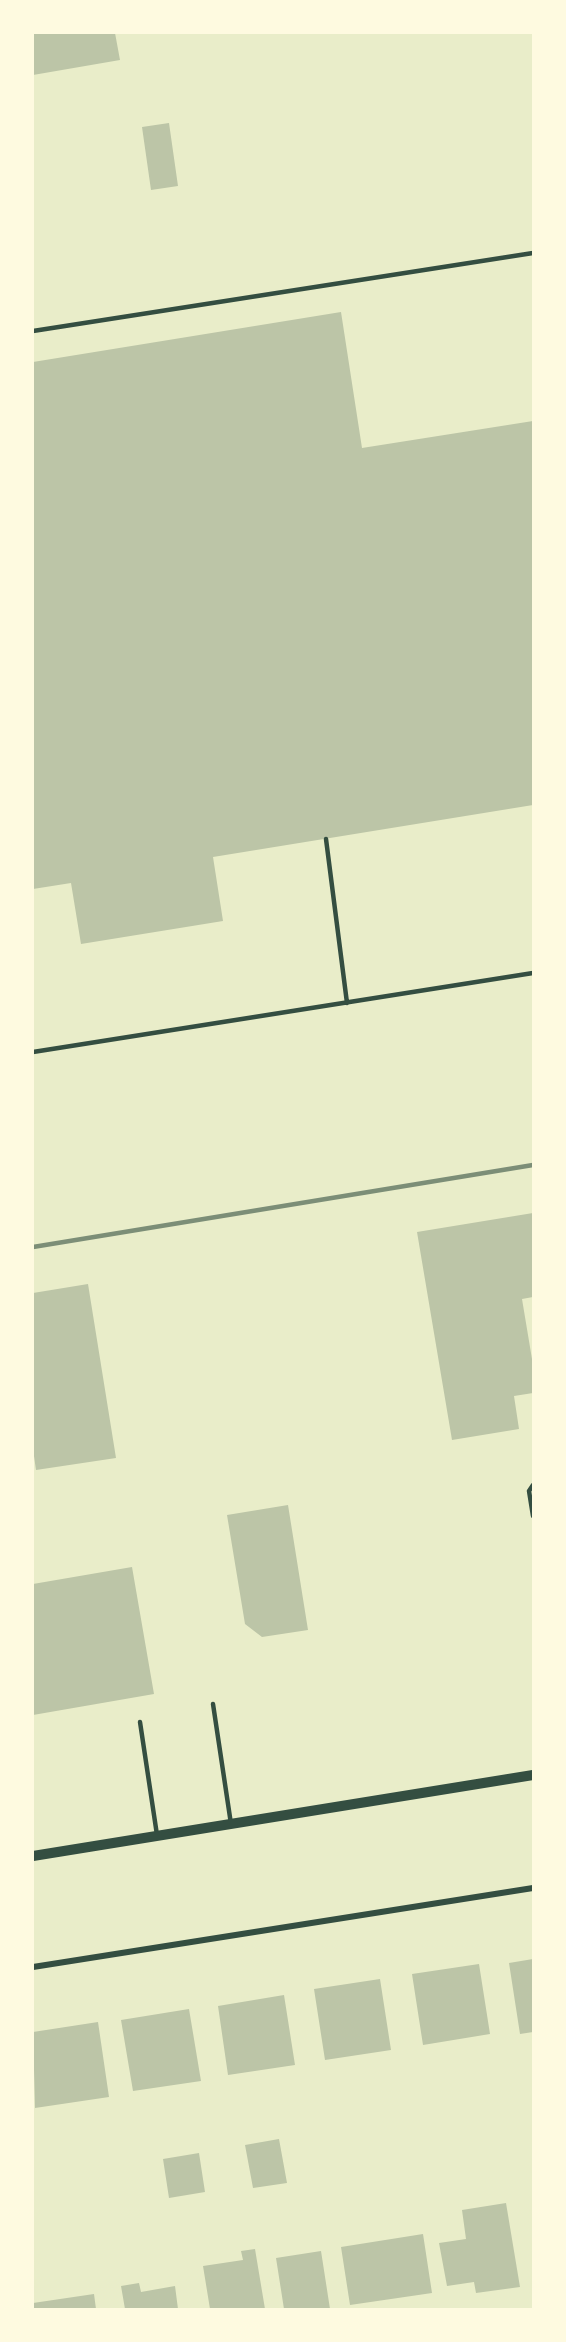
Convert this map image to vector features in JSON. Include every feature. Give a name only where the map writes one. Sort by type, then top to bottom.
[{"type":"street","points":[[33,1856],[533,1775]]},
{"type":"street","points":[[33,1967],[533,1888]]},
{"type":"lane","points":[[33,331],[533,253]]},
{"type":"lane","points":[[326,839],[347,1003]]},
{"type":"lane","points":[[33,1052],[533,973]]},
{"type":"lane","points":[[533,1485],[529,1491],[533,1516]]},
{"type":"lane","points":[[213,1704],[231,1824]]},
{"type":"lane","points":[[141,1722],[157,1836]]},
{"type":"building","points":[[33,33],[115,33],[120,60],[33,75]]},
{"type":"building","points":[[169,123],[178,186],[151,190],[142,127]]},
{"type":"building","points":[[341,312],[362,448],[533,421],[533,805],[213,857],[223,921],[81,944],[71,883],[33,889],[33,362]]},
{"type":"building","points":[[533,1213],[533,1297],[522,1299],[533,1365],[533,1393],[514,1396],[519,1429],[452,1440],[417,1232]]},
{"type":"building","points":[[88,1284],[116,1458],[36,1470],[33,1449],[33,1293]]},
{"type":"building","points":[[288,1505],[308,1630],[262,1637],[245,1624],[227,1515]]},
{"type":"building","points":[[132,1567],[154,1694],[33,1715],[33,1584]]},
{"type":"building","points":[[533,1959],[533,2032],[520,2034],[509,1963]]},
{"type":"building","points":[[479,1964],[490,2034],[423,2045],[412,1974]]},
{"type":"building","points":[[380,1979],[391,2050],[325,2060],[314,1989]]},
{"type":"building","points":[[284,1995],[295,2065],[228,2075],[218,2006]]},
{"type":"building","points":[[189,2009],[201,2081],[133,2091],[121,2020]]},
{"type":"building","points":[[98,2022],[109,2097],[35,2108],[33,2032]]},
{"type":"building","points":[[279,2139],[287,2183],[253,2188],[245,2145]]},
{"type":"building","points":[[199,2153],[205,2192],[169,2198],[163,2159]]},
{"type":"building","points":[[506,2203],[520,2287],[476,2293],[474,2282],[447,2286],[439,2243],[466,2239],[462,2210]]},
{"type":"building","points":[[423,2234],[432,2293],[350,2305],[341,2247]]},
{"type":"building","points":[[255,2249],[265,2309],[210,2309],[203,2266],[243,2260],[241,2251]]},
{"type":"building","points":[[321,2251],[330,2309],[284,2309],[276,2258]]},
{"type":"building","points":[[139,2283],[141,2292],[175,2286],[178,2309],[125,2309],[121,2286]]},
{"type":"building","points":[[94,2294],[96,2309],[33,2309],[33,2303]]},
{"type":"railway","points":[[33,1247],[533,1165]]}]
